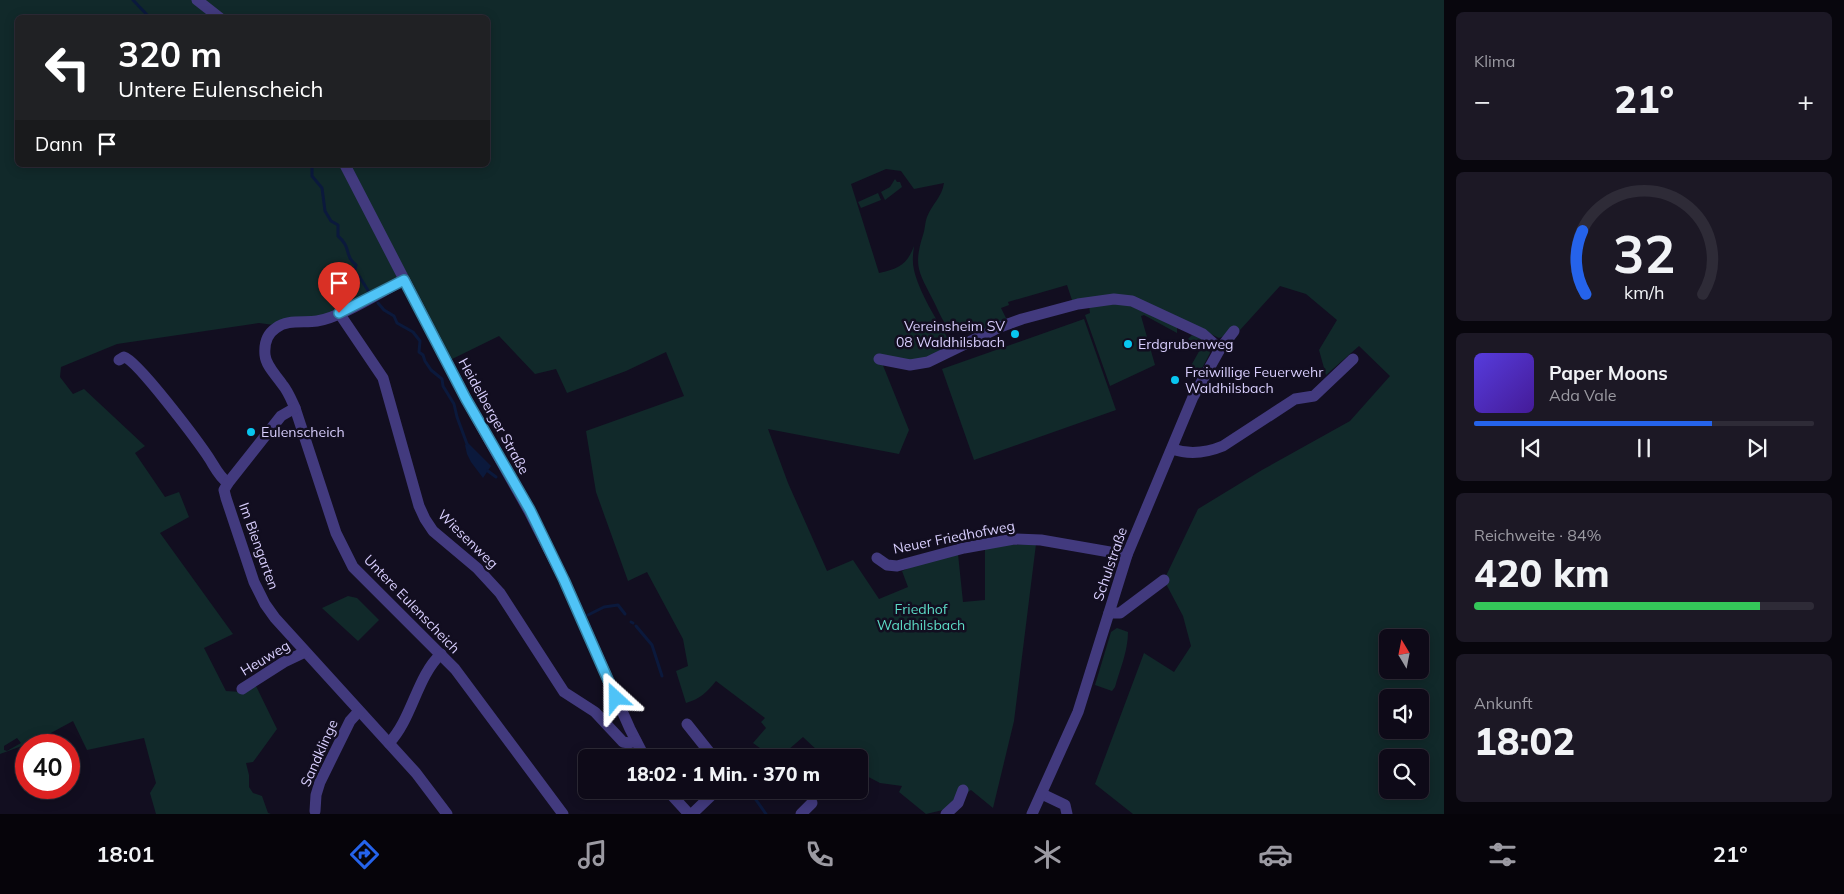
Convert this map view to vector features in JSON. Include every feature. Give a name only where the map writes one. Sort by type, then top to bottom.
[{"type":"street","points":[[197,0],[216,15]]},
{"type":"street","name":"Heidelberger Straße","points":[[346,167],[466,399],[530,510],[576,605],[640,749]]},
{"type":"street","name":"Untere Eulenscheich","points":[[404,280],[339,313],[320,320],[286,323],[276,328],[268,337],[265,348],[266,360],[287,391],[295,408],[336,533],[348,559],[363,578],[441,654],[469,687],[563,814]]},
{"type":"street","points":[[878,359],[910,365],[928,362],[1022,319],[1078,304],[1114,298],[1132,302],[1203,334],[1211,339],[1220,349]]},
{"type":"street","name":"Wiesenweg","points":[[339,313],[383,378],[419,506],[427,522],[436,534],[482,572],[500,593],[564,692],[595,712],[622,742],[636,741]]},
{"type":"street","name":"Schulstraße","points":[[1032,814],[1078,712],[1126,556],[1193,398],[1220,349],[1234,331]]},
{"type":"street","points":[[119,360],[128,357],[203,449],[220,475],[228,482],[281,416],[295,408]]},
{"type":"street","points":[[1172,449],[1192,453],[1223,446],[1295,399],[1314,396],[1353,359]]},
{"type":"street","name":"Im Biengarten","points":[[228,482],[224,490],[225,495],[256,587],[272,614],[420,778],[447,814]]},
{"type":"street","name":"Neuer Friedhofweg","points":[[877,558],[889,565],[897,566],[990,543],[1022,539],[1041,540],[1126,556]]},
{"type":"street","points":[[1109,613],[1120,613],[1164,580]]},
{"type":"street","name":"Heuweg","points":[[242,689],[284,662],[305,652]]},
{"type":"street","points":[[389,743],[398,732],[432,664],[441,654]]},
{"type":"street","name":"Sandklinge","points":[[315,811],[316,795],[320,782],[350,721],[360,711]]},
{"type":"street","points":[[687,724],[707,749]]},
{"type":"street","points":[[946,814],[956,805],[964,790]]},
{"type":"street","points":[[1042,794],[1065,805],[1067,814]]},
{"type":"street","points":[[676,799],[690,814],[707,799]]},
{"type":"street","points":[[801,814],[812,803]]},
{"type":"green space","name":"Friedhof Waldhilsbach","points":[[0,0],[1444,0],[1444,814],[1133,814],[1095,784],[1144,653],[1174,672],[1191,646],[1183,616],[1164,580],[1198,509],[1262,470],[1350,421],[1390,376],[1359,346],[1326,375],[1319,350],[1337,320],[1306,294],[1280,286],[1240,330],[1219,338],[1159,309],[1072,300],[1067,285],[1008,302],[1009,305],[1001,308],[1007,320],[979,333],[960,329],[954,331],[947,326],[942,318],[921,276],[918,262],[926,219],[944,183],[914,189],[901,171],[886,169],[851,184],[879,273],[897,268],[905,262],[914,246],[913,264],[916,279],[949,340],[947,350],[916,361],[874,356],[882,363],[909,430],[899,454],[768,429],[788,483],[827,571],[853,560],[879,599],[908,587],[902,571],[928,560],[958,554],[963,602],[985,600],[985,547],[1036,544],[1014,721],[993,808],[971,790],[951,803],[947,809],[926,814],[899,792],[902,786],[880,783],[868,777],[868,749],[816,749],[803,737],[789,749],[761,749],[753,743],[766,728],[761,722],[765,718],[716,681],[703,695],[686,703],[676,671],[688,666],[683,639],[647,572],[628,581],[596,492],[586,431],[684,396],[666,352],[626,371],[567,393],[556,369],[535,374],[499,336],[442,364],[401,287],[382,286],[355,299],[339,313],[274,325],[259,323],[117,344],[61,367],[60,377],[73,394],[84,389],[145,446],[135,453],[165,497],[179,492],[189,517],[160,533],[233,634],[204,648],[226,691],[241,692],[256,686],[277,729],[253,762],[246,763],[249,787],[253,793],[262,796],[268,813],[271,814],[156,814],[150,793],[156,783],[144,738],[87,750],[73,721],[49,734],[15,734],[15,739],[4,746],[4,750],[7,751],[15,746],[15,748],[0,754]]},
{"type":"green space","points":[[895,179],[897,182],[900,182],[902,187],[885,200],[881,192],[890,187]]},
{"type":"green space","points":[[878,193],[881,200],[861,208],[858,202]]},
{"type":"green space","points":[[1124,303],[1177,327],[1177,333],[1144,315],[1141,316],[1155,365],[1110,386],[1085,315],[1090,313],[1089,306]]},
{"type":"green space","points":[[1084,319],[1116,410],[974,460],[942,369]]},
{"type":"green space","points":[[1192,335],[1204,341],[1210,353],[1199,374],[1193,377],[1187,373],[1202,346],[1188,339]]},
{"type":"green space","points":[[348,596],[357,598],[379,620],[358,641],[322,608]]},
{"type":"green space","points":[[1117,628],[1128,632],[1128,639],[1115,687],[1112,691],[1095,685],[1111,632]]},
{"type":"water","points":[[468,443],[491,466],[483,478],[467,454],[465,445]]},
{"type":"waterway","points":[[133,0],[147,15]]},
{"type":"waterway","points":[[312,167],[312,176],[322,188],[325,211],[331,221],[338,225],[338,236],[345,244],[352,262],[356,265],[354,273],[359,276],[369,292]]},
{"type":"waterway","points":[[378,303],[384,310],[394,316],[397,323],[413,332],[420,341],[419,352],[423,355],[431,370],[442,379],[443,386],[454,404],[467,444]]},
{"type":"waterway","points":[[488,471],[496,477]]},
{"type":"waterway","points":[[588,615],[604,607],[618,605],[625,614]]},
{"type":"waterway","points":[[636,626],[652,645],[662,676]]},
{"type":"waterway","points":[[755,799],[766,814]]},
{"type":"place","name":"Vereinsheim SV 08 Waldhilsbach","points":[[1015,334]]},
{"type":"place","name":"Erdgrubenweg","points":[[1128,344]]},
{"type":"place","name":"Freiwillige Feuerwehr Waldhilsbach","points":[[1175,380]]},
{"type":"place","name":"Eulenscheich","points":[[251,432]]},
{"type":"route","points":[[339,313],[404,280],[466,399],[530,510],[586,628],[616,698]]}]
